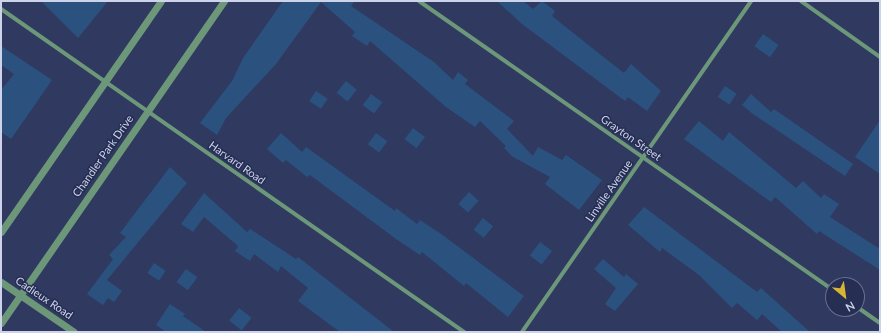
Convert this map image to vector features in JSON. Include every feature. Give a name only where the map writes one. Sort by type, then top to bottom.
[{"type":"street","points":[[1,232],[161,1]]},
{"type":"street","name":"Chandler Park Drive","points":[[1,323],[224,1]]},
{"type":"street","name":"Grayton Street","points":[[419,1],[825,284]]},
{"type":"street","name":"Linville Avenue","points":[[522,332],[751,1]]},
{"type":"street","points":[[801,1],[880,57]]},
{"type":"street","name":"Harvard Road","points":[[1,9],[464,332]]},
{"type":"street","name":"Cadieux Road","points":[[1,282],[74,332]]},
{"type":"street","points":[[865,313],[880,323]]},
{"type":"building","points":[[41,1],[108,1],[78,38]]},
{"type":"building","points":[[283,1],[355,1],[351,6],[434,62],[453,80],[458,72],[468,80],[465,84],[514,121],[507,129],[533,156],[538,147],[562,160],[566,155],[602,180],[579,210],[545,184],[550,177],[513,157],[504,148],[506,146],[480,121],[475,127],[446,107],[370,41],[367,46],[352,36],[355,32],[321,2],[276,64],[226,118],[217,135],[200,123],[232,81],[243,58]]},
{"type":"building","points":[[497,1],[523,1],[533,9],[542,1],[555,11],[552,16],[624,73],[631,64],[661,91],[647,111],[628,97],[625,101],[522,24]]},
{"type":"building","points":[[763,34],[779,45],[770,57],[754,46]]},
{"type":"building","points":[[1,46],[52,80],[11,139],[1,132],[1,90],[14,74],[1,65]]},
{"type":"building","points":[[346,81],[357,90],[347,101],[337,93]]},
{"type":"building","points":[[725,86],[737,94],[729,105],[718,97]]},
{"type":"building","points":[[316,91],[328,99],[321,109],[309,101]]},
{"type":"building","points":[[371,94],[382,102],[374,114],[363,105]]},
{"type":"building","points":[[751,94],[771,112],[774,109],[853,164],[845,176],[742,105]]},
{"type":"building","points":[[880,120],[880,174],[855,157]]},
{"type":"building","points":[[699,121],[723,141],[729,132],[796,188],[803,181],[821,198],[824,194],[839,204],[830,217],[880,249],[880,270],[819,231],[817,234],[775,197],[771,202],[684,139]]},
{"type":"building","points":[[413,128],[425,137],[417,148],[405,139]]},
{"type":"building","points":[[281,133],[302,152],[306,147],[395,211],[396,208],[417,224],[420,220],[444,236],[524,296],[508,317],[466,283],[464,286],[422,252],[420,255],[396,239],[310,175],[307,177],[286,160],[283,163],[267,149]]},
{"type":"building","points":[[376,133],[387,141],[379,153],[368,144]]},
{"type":"building","points":[[170,167],[187,183],[107,280],[122,291],[114,302],[108,298],[103,305],[87,294],[113,259],[109,255],[126,237],[120,233]]},
{"type":"building","points":[[469,192],[479,201],[468,213],[458,204]]},
{"type":"building","points":[[204,193],[247,232],[250,229],[296,259],[298,257],[394,332],[340,332],[298,301],[308,288],[281,266],[278,272],[254,254],[250,261],[235,251],[238,246],[204,217],[193,232],[181,224]]},
{"type":"building","points":[[644,207],[757,292],[761,288],[810,332],[782,332],[762,314],[757,320],[737,303],[732,308],[699,275],[662,248],[660,252],[628,225]]},
{"type":"building","points":[[483,218],[493,226],[484,238],[474,230]]},
{"type":"building","points":[[540,242],[552,251],[542,265],[530,256]]},
{"type":"building","points":[[603,259],[624,277],[626,274],[638,284],[615,311],[605,304],[616,288],[594,269]]},
{"type":"building","points":[[154,263],[166,271],[159,281],[147,273]]},
{"type":"building","points":[[186,269],[197,277],[188,290],[177,282]]},
{"type":"building","points":[[170,304],[185,314],[183,316],[206,332],[166,332],[156,325]]},
{"type":"building","points":[[239,308],[252,318],[242,330],[229,321]]}]
